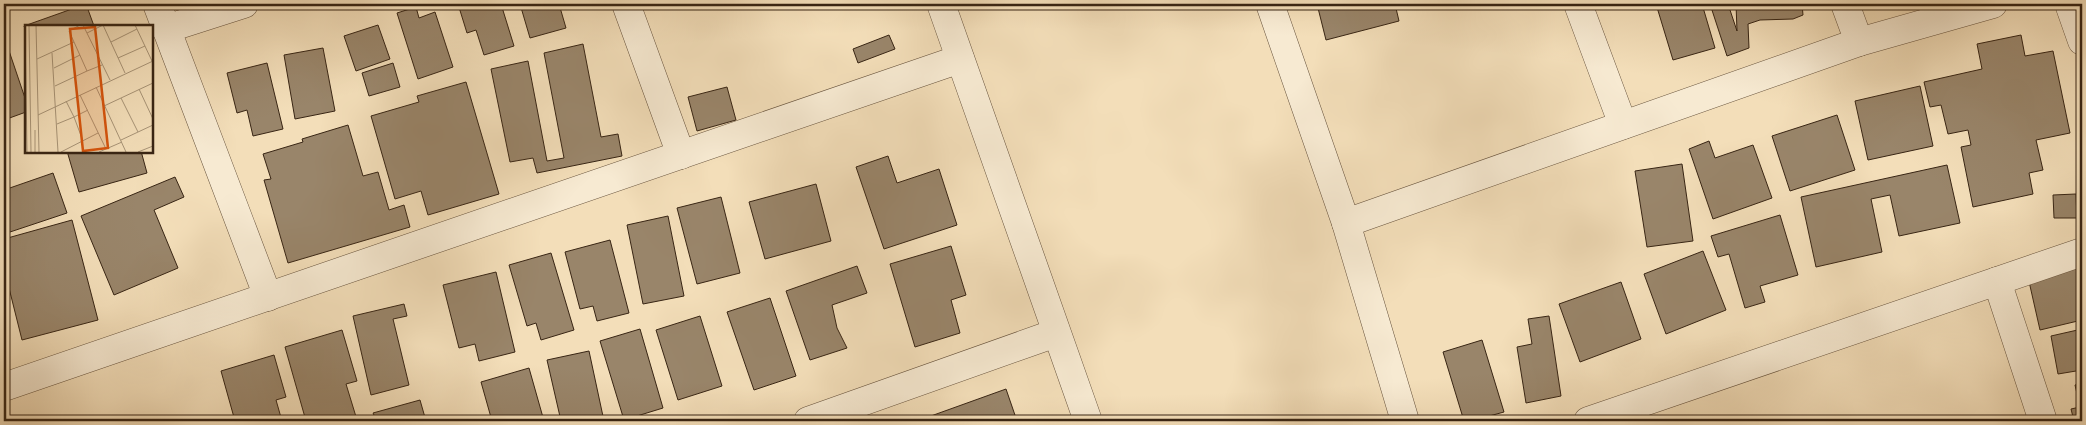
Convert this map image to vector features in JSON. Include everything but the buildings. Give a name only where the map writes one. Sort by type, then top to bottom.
[{"type":"street","points":[[244,4],[162,16],[268,296]]},
{"type":"street","points":[[626,4],[681,155]]},
{"type":"street","points":[[941,4],[1088,421]]},
{"type":"street","points":[[1270,4],[1346,223],[1405,421]]},
{"type":"street","points":[[1578,4],[1623,125]]},
{"type":"street","points":[[1845,4],[1859,42]]},
{"type":"street","points":[[1346,223],[1859,42],[1993,4]]},
{"type":"street","points":[[2069,4],[2082,40]]},
{"type":"street","points":[[4,387],[960,59]]},
{"type":"street","points":[[1588,421],[2082,252]]},
{"type":"street","points":[[1996,281],[2043,421]]},
{"type":"street","points":[[808,421],[1056,333]]}]
